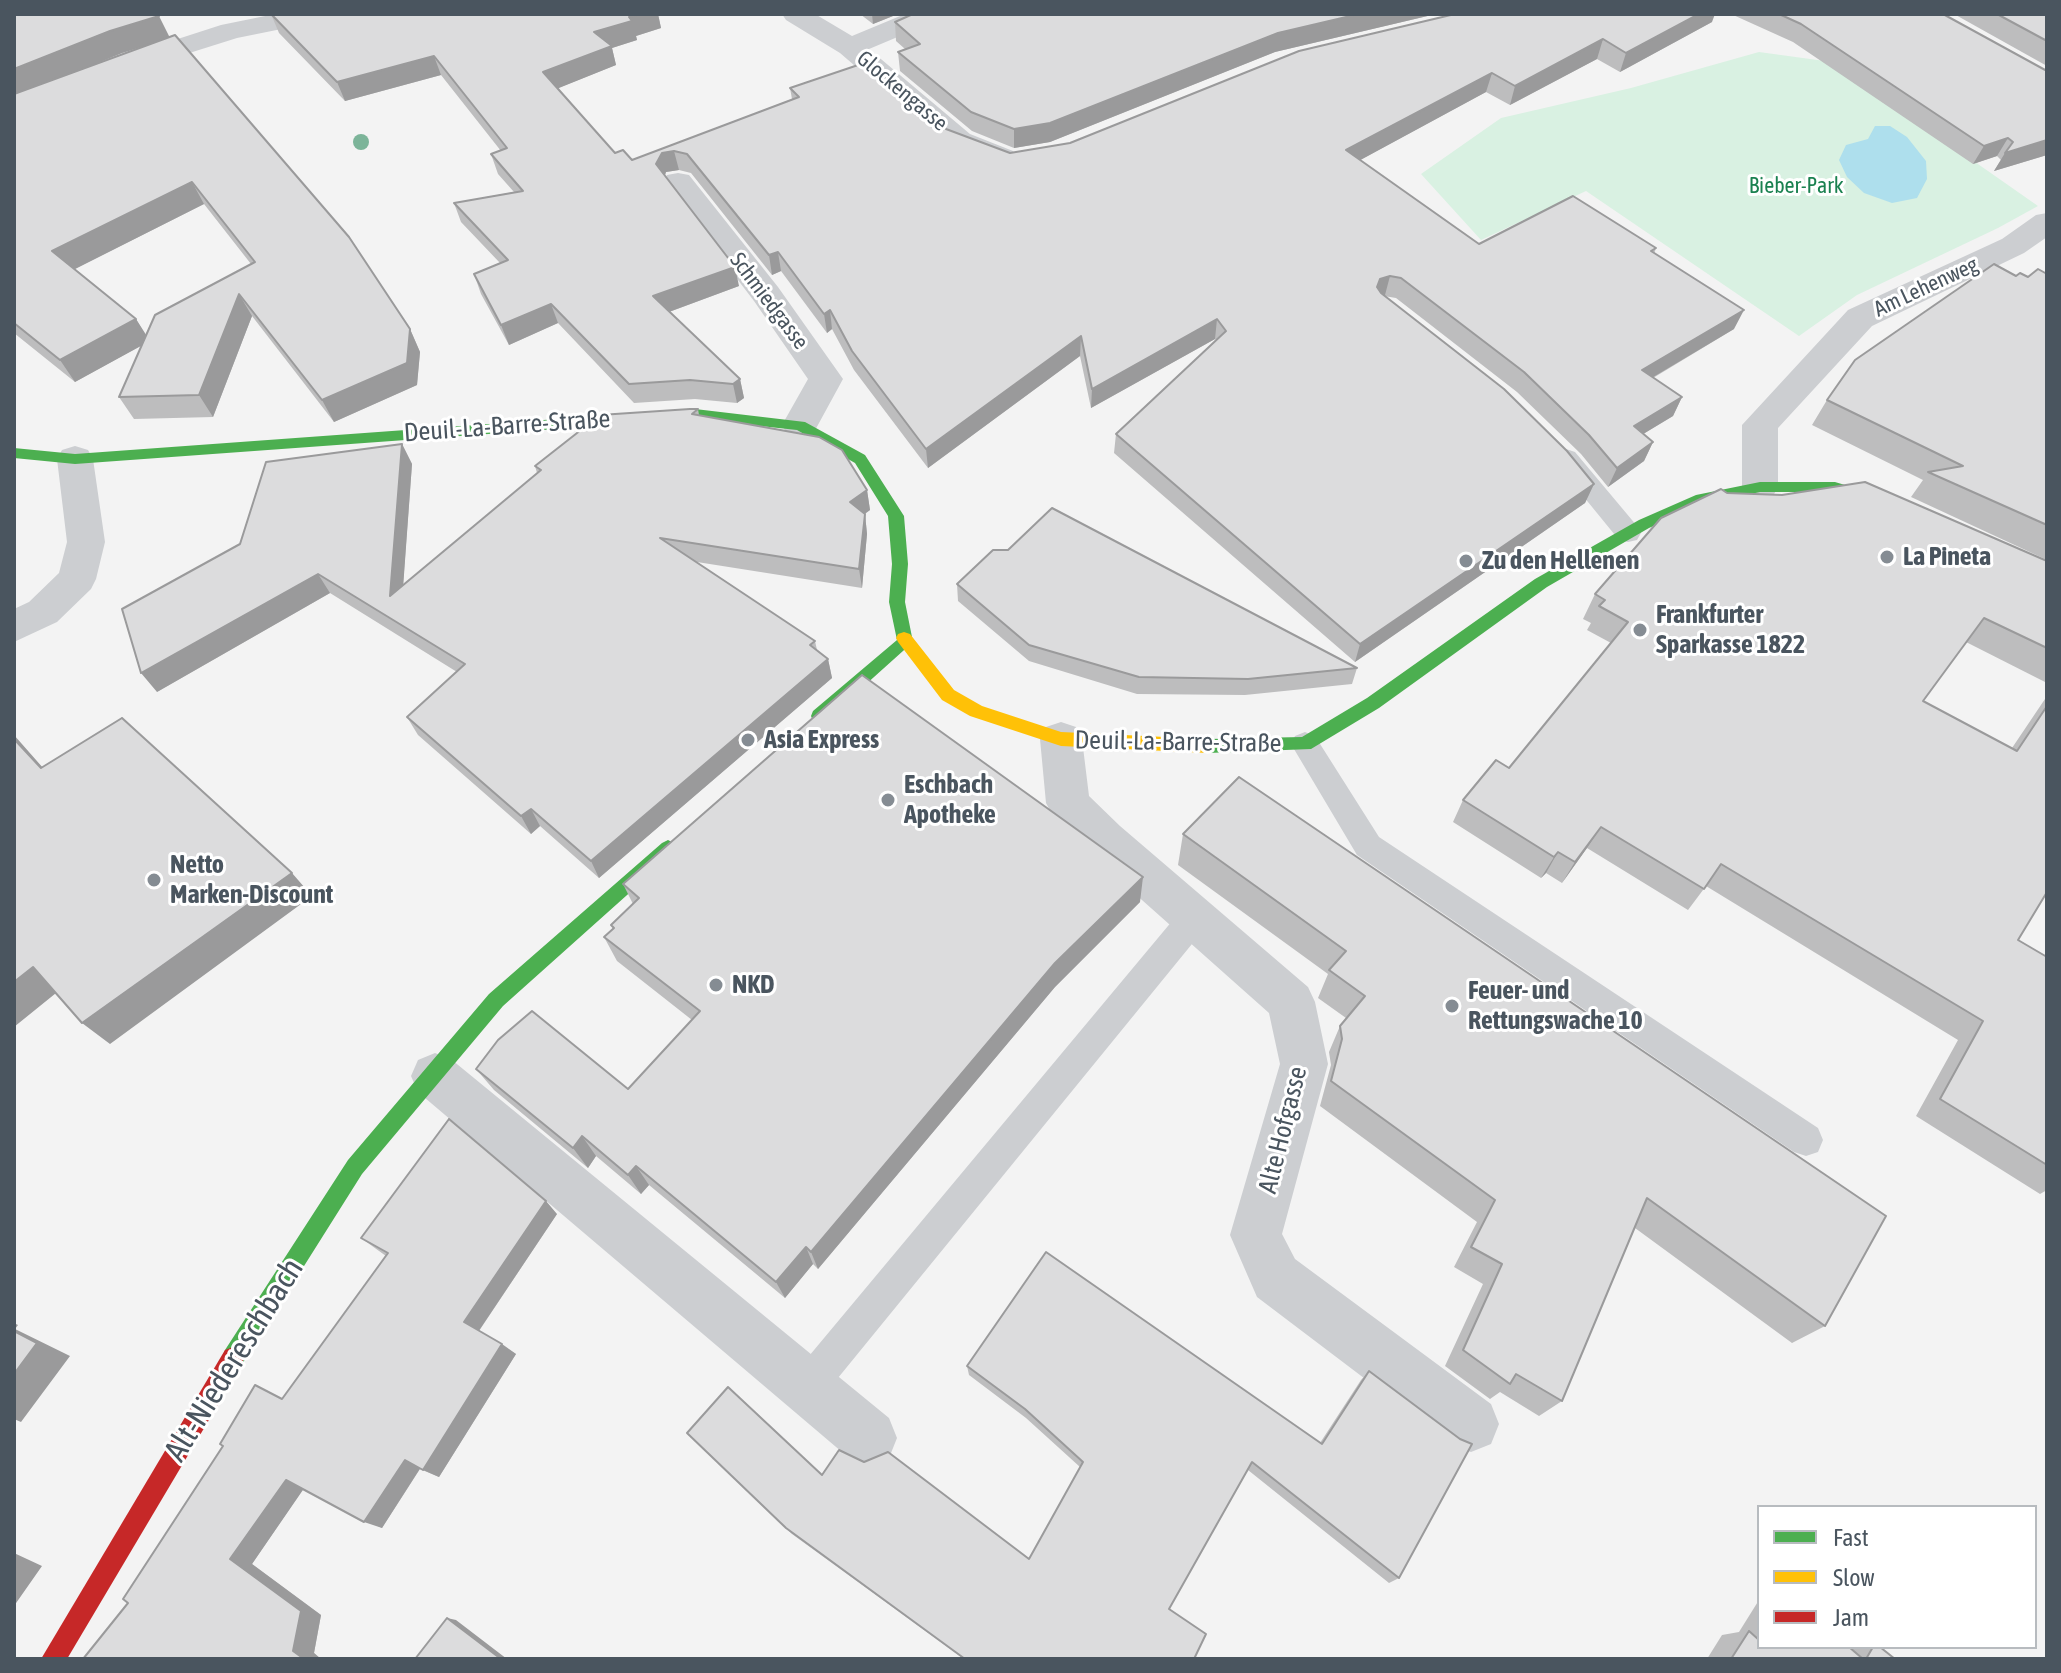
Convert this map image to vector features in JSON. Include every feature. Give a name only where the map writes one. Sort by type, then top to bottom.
[{"type":"street","points":[[107,73],[231,31],[316,14]]},
{"type":"street","name":"Glockengasse","points":[[796,14],[850,47],[959,140],[1019,160]]},
{"type":"street","points":[[850,47],[928,14]]},
{"type":"street","name":"Schmiedgasse","points":[[678,182],[766,294],[826,379],[800,425]]},
{"type":"street","name":"Am Lehenweg","points":[[1760,487],[1760,425],[1860,318],[2013,246],[2047,222]]},
{"type":"street","name":"Deuil-La-Barre-Straße","points":[[14,453],[75,459],[695,414],[800,425],[860,459],[896,516],[900,564],[897,602],[905,642],[948,695],[976,711],[1061,739],[1237,747],[1305,744],[1373,703],[1541,583],[1628,533],[1701,499],[1760,487],[1835,487],[1874,498],[1912,514]]},
{"type":"street","points":[[14,627],[43,612],[77,579],[86,542],[75,459]]},
{"type":"street","points":[[801,731],[905,642]]},
{"type":"street","name":"Alte Hofgasse","points":[[1061,739],[1068,803],[1291,1002],[1304,1064],[1256,1235],[1276,1278],[1471,1424]]},
{"type":"street","name":"Alt-Niedereschbach","points":[[53,1659],[256,1320],[355,1167],[435,1076],[496,1000],[687,831]]},
{"type":"street","points":[[435,1076],[869,1438]]},
{"type":"lane","points":[[1549,442],[1570,462],[1628,533]]},
{"type":"lane","points":[[1305,744],[1368,846],[1806,1140]]},
{"type":"lane","points":[[807,1387],[1194,918]]},
{"type":"green space","name":"Bieber-Park","points":[[1759,52],[1832,62],[2038,206],[1857,295],[1799,336],[1586,191],[1481,240],[1421,174],[1501,118],[1631,88]]},
{"type":"water","points":[[1875,126],[1890,126],[1907,137],[1926,161],[1927,179],[1917,198],[1892,203],[1864,193],[1847,177],[1839,160],[1846,145],[1868,139]]},
{"type":"building","points":[[14,14],[159,16],[110,31],[14,69]]},
{"type":"building","points":[[271,14],[641,14],[629,17],[632,21],[594,32],[612,46],[543,72],[615,153],[623,150],[632,160],[799,97],[790,88],[867,62],[946,129],[1010,153],[1070,143],[1299,51],[1455,14],[1699,14],[1626,53],[1603,39],[1515,86],[1492,73],[1346,150],[1479,244],[1573,196],[1656,248],[1651,251],[1744,310],[1642,370],[1682,397],[1634,426],[1653,442],[1617,468],[1589,435],[1524,372],[1401,278],[1390,276],[1380,279],[1377,287],[1381,293],[1504,389],[1567,451],[1594,484],[1360,644],[1116,434],[1226,331],[1217,319],[1092,389],[1081,336],[926,449],[852,351],[830,310],[824,314],[778,252],[769,255],[687,154],[674,151],[662,153],[656,164],[735,267],[653,296],[740,379],[733,384],[690,380],[629,384],[551,304],[501,325],[474,274],[508,260],[454,203],[523,191],[491,154],[507,148],[434,56],[337,82]]},
{"type":"building","points":[[913,14],[1359,14],[1278,33],[1050,123],[1014,129],[971,112],[898,52],[920,44],[895,22]]},
{"type":"building","points":[[1779,14],[1943,14],[2047,71],[2047,140],[2005,153],[2013,142],[2008,138],[1984,146],[1801,24]]},
{"type":"building","points":[[1997,14],[2047,14],[2047,41]]},
{"type":"building","points":[[175,35],[349,237],[410,329],[407,363],[322,400],[239,294],[199,395],[119,397],[155,315],[255,262],[192,182],[52,251],[136,319],[60,360],[14,323],[14,94]]},
{"type":"building","points":[[1994,264],[2016,276],[2020,273],[2028,277],[2038,269],[2047,274],[2047,525],[1928,472],[1963,466],[1827,400],[1855,360]]},
{"type":"building","points":[[698,409],[692,414],[819,437],[842,450],[867,490],[850,502],[865,514],[859,569],[660,538],[815,641],[810,645],[828,659],[591,861],[531,809],[521,816],[407,717],[465,664],[318,574],[141,673],[122,609],[240,544],[266,462],[402,444],[390,596],[541,470],[535,466],[600,415]]},
{"type":"building","points":[[1865,482],[2047,561],[2047,648],[1984,618],[1923,701],[2017,751],[2047,706],[2047,892],[2018,940],[2047,957],[2047,1165],[1940,1099],[1983,1021],[1721,864],[1704,889],[1601,827],[1575,862],[1558,852],[1554,857],[1463,800],[1496,760],[1509,768],[1628,622],[1599,606],[1605,600],[1595,594],[1661,518],[1721,489],[1727,493],[1782,495]]},
{"type":"building","points":[[1052,508],[1357,668],[1248,679],[1139,677],[1029,645],[957,584],[993,550],[1008,550]]},
{"type":"building","points":[[862,675],[1143,877],[1055,963],[811,1252],[806,1247],[776,1282],[636,1166],[628,1175],[582,1136],[573,1148],[476,1069],[498,1040],[532,1011],[628,1089],[700,1011],[604,937],[614,928],[611,925],[639,898],[623,884]]},
{"type":"building","name":"Netto Marken-Discount","points":[[122,718],[292,873],[82,1023],[33,967],[14,982],[14,739],[41,768]]},
{"type":"building","points":[[1239,777],[1886,1216],[1825,1326],[1647,1198],[1562,1401],[1516,1374],[1510,1384],[1463,1350],[1502,1264],[1471,1247],[1495,1200],[1331,1081],[1342,1039],[1340,1026],[1365,996],[1329,970],[1346,951],[1183,834]]},
{"type":"building","points":[[449,1119],[546,1201],[464,1322],[502,1344],[423,1470],[405,1460],[364,1522],[286,1480],[230,1559],[301,1611],[293,1651],[304,1659],[83,1659],[128,1603],[123,1599],[223,1446],[220,1444],[255,1385],[282,1399],[388,1253],[361,1238]]},
{"type":"building","points":[[1046,1252],[1322,1444],[1369,1371],[1460,1439],[1472,1444],[1399,1578],[1252,1462],[1169,1609],[1206,1634],[1194,1659],[965,1659],[786,1528],[687,1433],[728,1387],[822,1475],[839,1450],[864,1462],[888,1452],[1029,1559],[1083,1462],[1025,1409],[967,1366]]},
{"type":"building","points":[[14,1331],[37,1343],[14,1374]]},
{"type":"building","points":[[447,1618],[501,1659],[415,1659]]},
{"type":"building","points":[[1749,1631],[1757,1638],[1757,1649],[1851,1649],[1863,1659],[1731,1659]]},
{"type":"building","points":[[1872,1649],[1882,1649],[1895,1659],[1866,1659]]},
{"type":"traffic: fast","points":[[14,453],[75,459],[695,414],[800,425],[860,459],[896,516],[900,564],[897,602],[904,638]]},
{"type":"traffic: fast","points":[[1208,746],[1305,744],[1373,703],[1541,583],[1644,524],[1701,499],[1760,487],[1835,487],[1890,504]]},
{"type":"traffic: fast","points":[[819,716],[905,642]]},
{"type":"traffic: fast","points":[[233,1358],[355,1167],[496,1000],[668,848]]},
{"type":"traffic: slow","points":[[904,638],[948,695],[976,711],[1061,739],[1208,746]]},
{"type":"traffic: jam","points":[[53,1659],[233,1358]]},
{"type":"place","name":"La Pineta","points":[[1887,557]]},
{"type":"place","name":"Zu den Hellenen","points":[[1466,561]]},
{"type":"place","name":"Frankfurter Sparkasse 1822","points":[[1640,630]]},
{"type":"place","name":"Asia Express","points":[[748,740]]},
{"type":"place","name":"Eschbach Apotheke","points":[[888,800]]},
{"type":"place","name":"Netto Marken-Discount","points":[[154,880]]},
{"type":"place","name":"NKD","points":[[716,985]]},
{"type":"place","name":"Feuer- und Rettungswache 10","points":[[1452,1006]]}]
